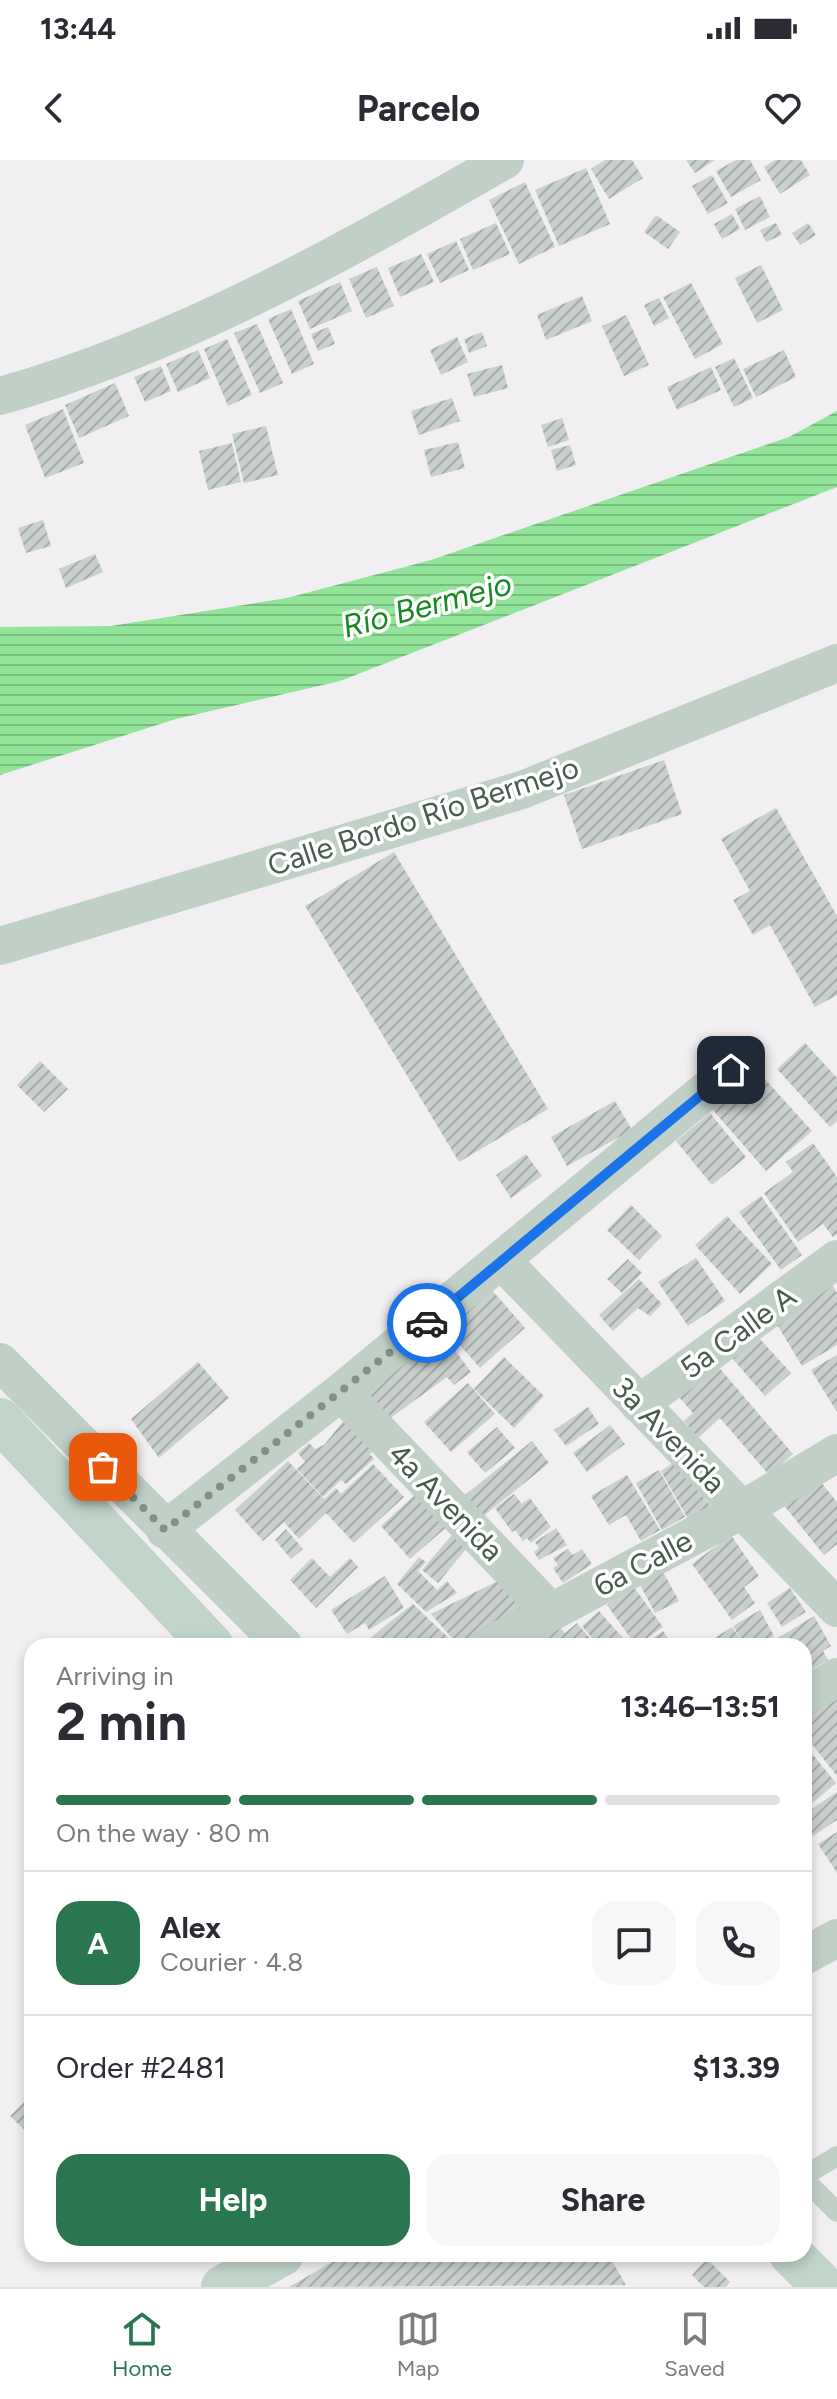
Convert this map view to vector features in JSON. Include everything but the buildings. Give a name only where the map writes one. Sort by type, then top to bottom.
[{"type":"main road","points":[[0,1420],[204,1638]]},
{"type":"main road","points":[[223,2287],[268,2262]]},
{"type":"main road","points":[[799,2262],[824,2287]]},
{"type":"street","points":[[0,396],[70,377],[322,265],[505,160]]},
{"type":"street","name":"Calle Bordo Río Bermejo","points":[[0,946],[522,790],[837,663]]},
{"type":"street","points":[[165,1530],[341,1392],[731,1070]]},
{"type":"street","name":"5a Calle A","points":[[639,1404],[837,1259]]},
{"type":"street","name":"3a Avenida","points":[[502,1261],[740,1511],[837,1608]]},
{"type":"street","points":[[0,1362],[276,1638]]},
{"type":"street","name":"4a Avenida","points":[[341,1392],[551,1612]]},
{"type":"street","name":"6a Calle","points":[[503,1638],[740,1511],[837,1453]]},
{"type":"street","points":[[812,1693],[837,1677]]},
{"type":"street","points":[[812,1952],[837,1938]]},
{"type":"lane","points":[[812,2173],[837,2156]]},
{"type":"lane","points":[[812,2186],[837,2212]]},
{"type":"water","name":"Río Bermejo","points":[[837,411],[837,487],[340,681],[176,719],[0,775],[0,627],[111,626],[287,598],[431,560],[789,437]]},
{"type":"way so far","points":[[103,1467],[165,1530],[427,1323]]},
{"type":"route","points":[[427,1323],[731,1070]]}]
